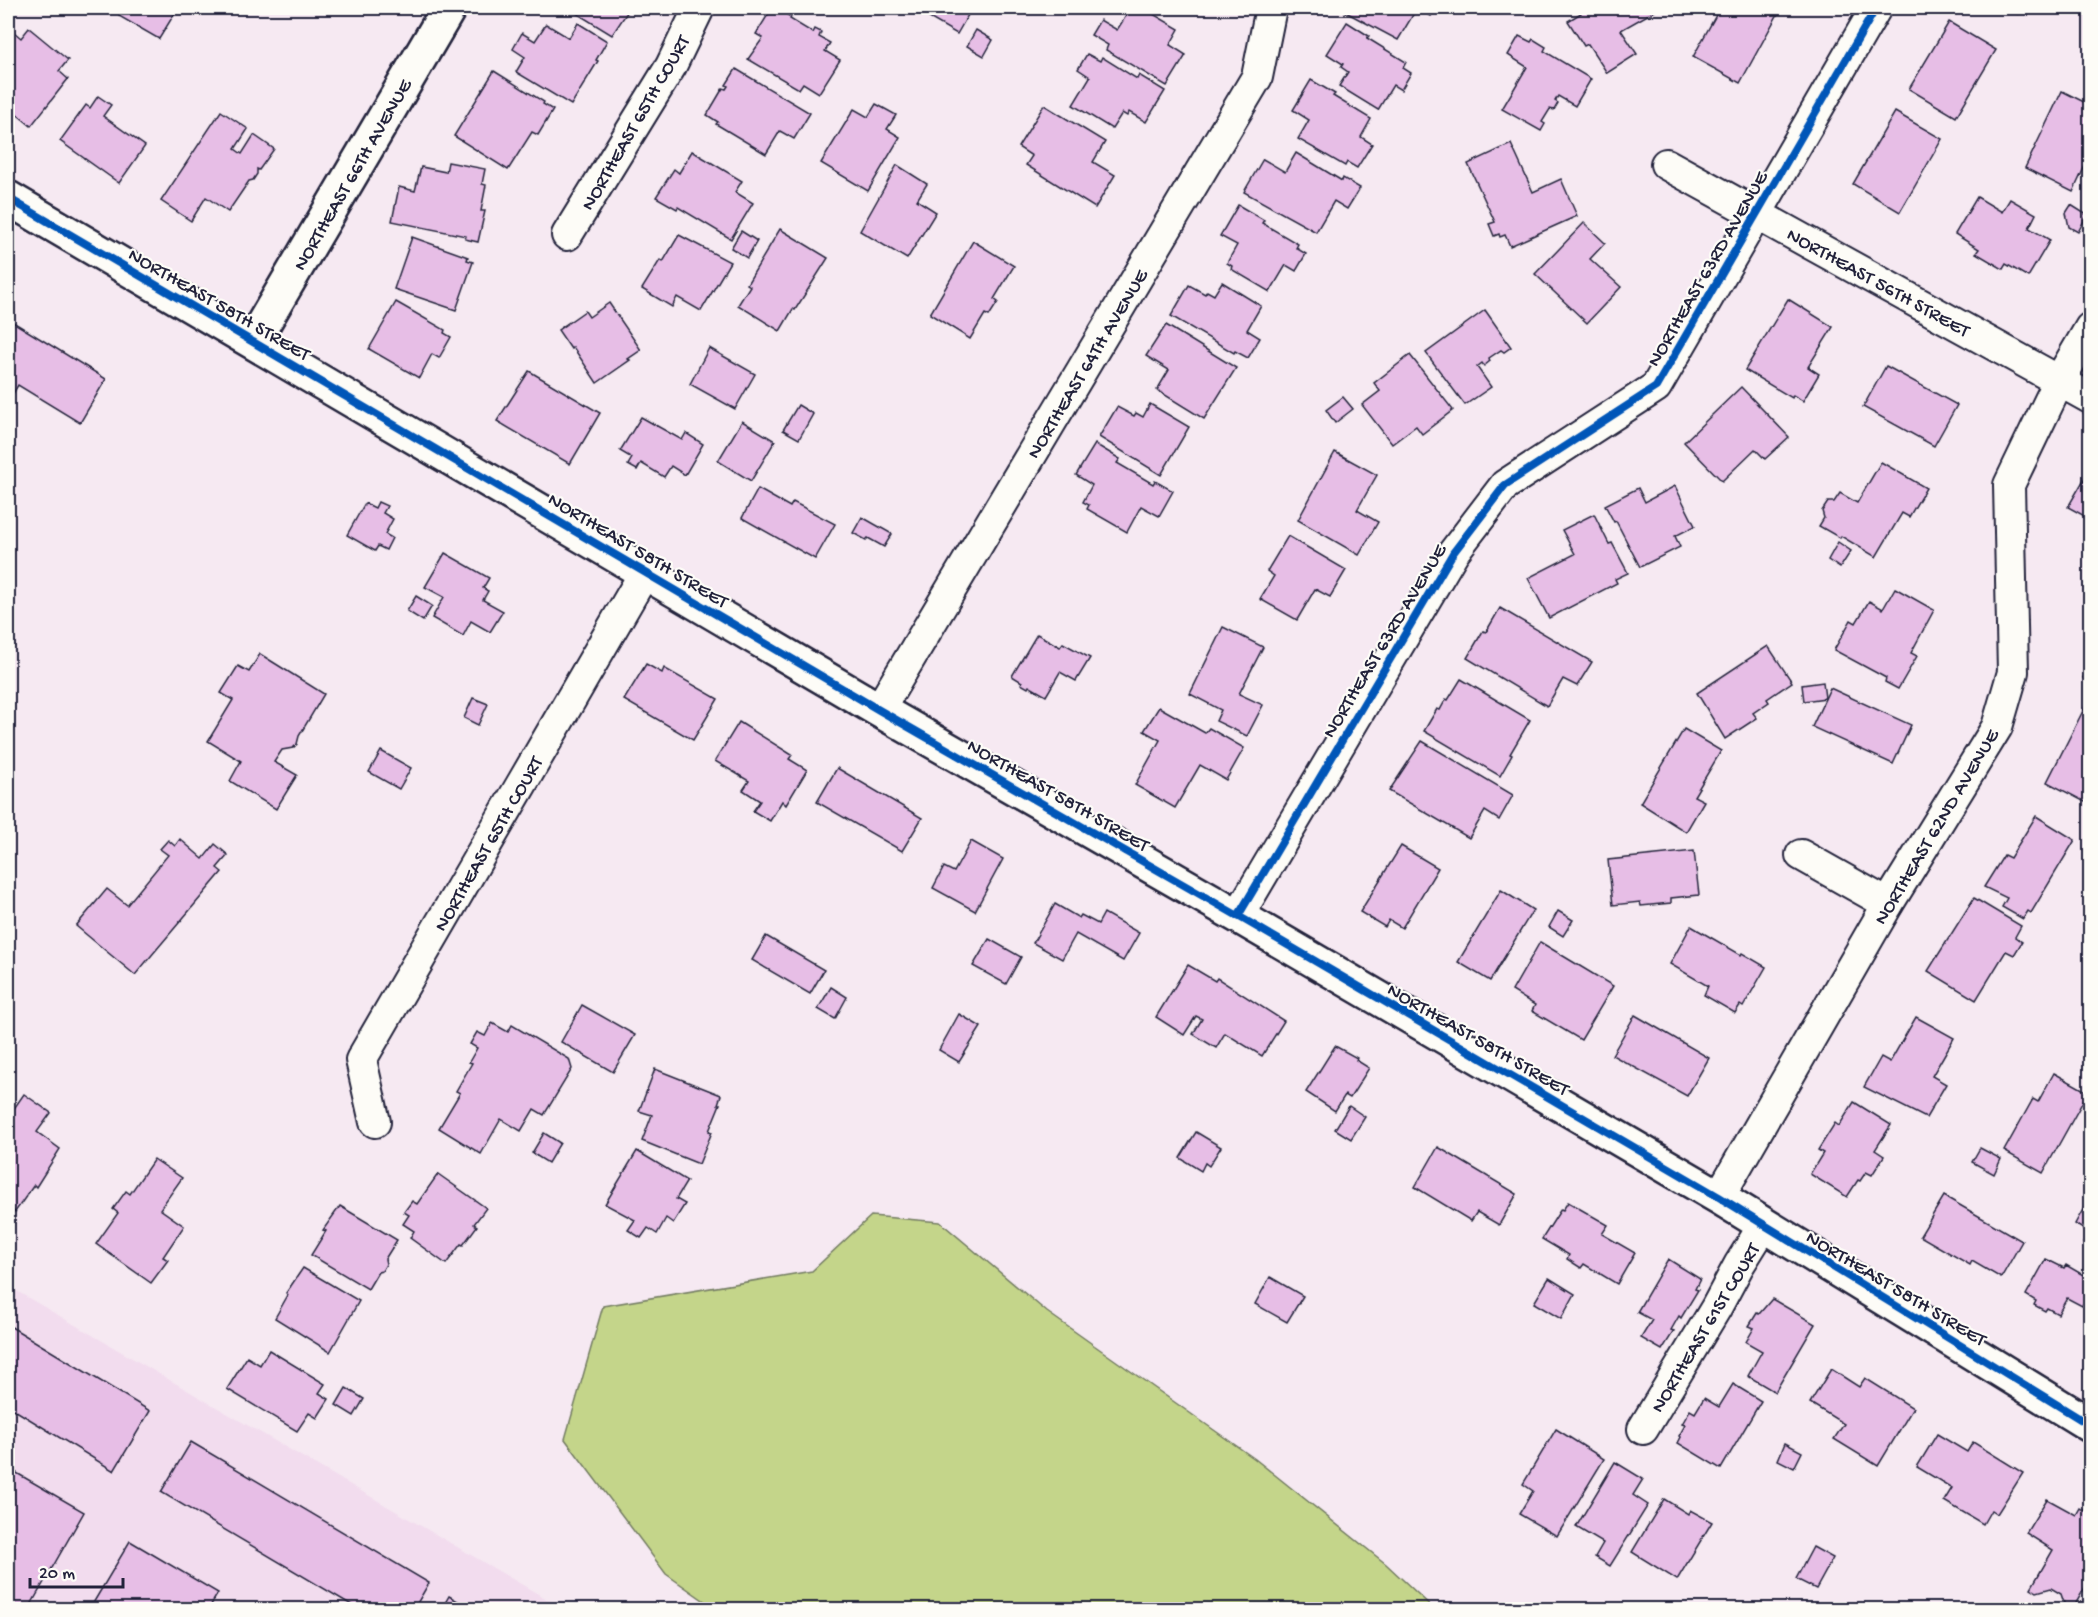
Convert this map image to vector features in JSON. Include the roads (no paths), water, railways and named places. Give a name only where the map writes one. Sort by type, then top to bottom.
[{"type":"street","name":"NORTHEAST 66TH AVENUE","points":[[253,341],[449,8]]},
{"type":"street","name":"NORTHEAST 65TH COURT","points":[[567,235],[671,66],[699,8]]},
{"type":"street","name":"NORTHEAST 64TH AVENUE","points":[[879,710],[1257,77],[1271,8]]},
{"type":"street","name":"NORTHEAST 63RD AVENUE","points":[[1238,916],[1453,553],[1505,485],[1656,387],[1876,8]]},
{"type":"street","name":"NORTHEAST 56TH STREET","points":[[1666,164],[2091,398]]},
{"type":"street","name":"NORTHEAST 58TH STREET","points":[[8,198],[879,710],[1238,916],[1719,1197],[2091,1425]]},
{"type":"street","name":"NORTHEAST 62ND AVENUE","points":[[1719,1197],[1888,904],[1996,727],[2013,672],[2009,485],[2059,381],[2091,328]]},
{"type":"street","name":"NORTHEAST 65TH COURT","points":[[375,1122],[361,1060],[645,572]]},
{"type":"street","points":[[1801,855],[1888,904]]},
{"type":"street","name":"NORTHEAST 61ST COURT","points":[[1643,1429],[1716,1308],[1738,1265],[1764,1225]]}]
